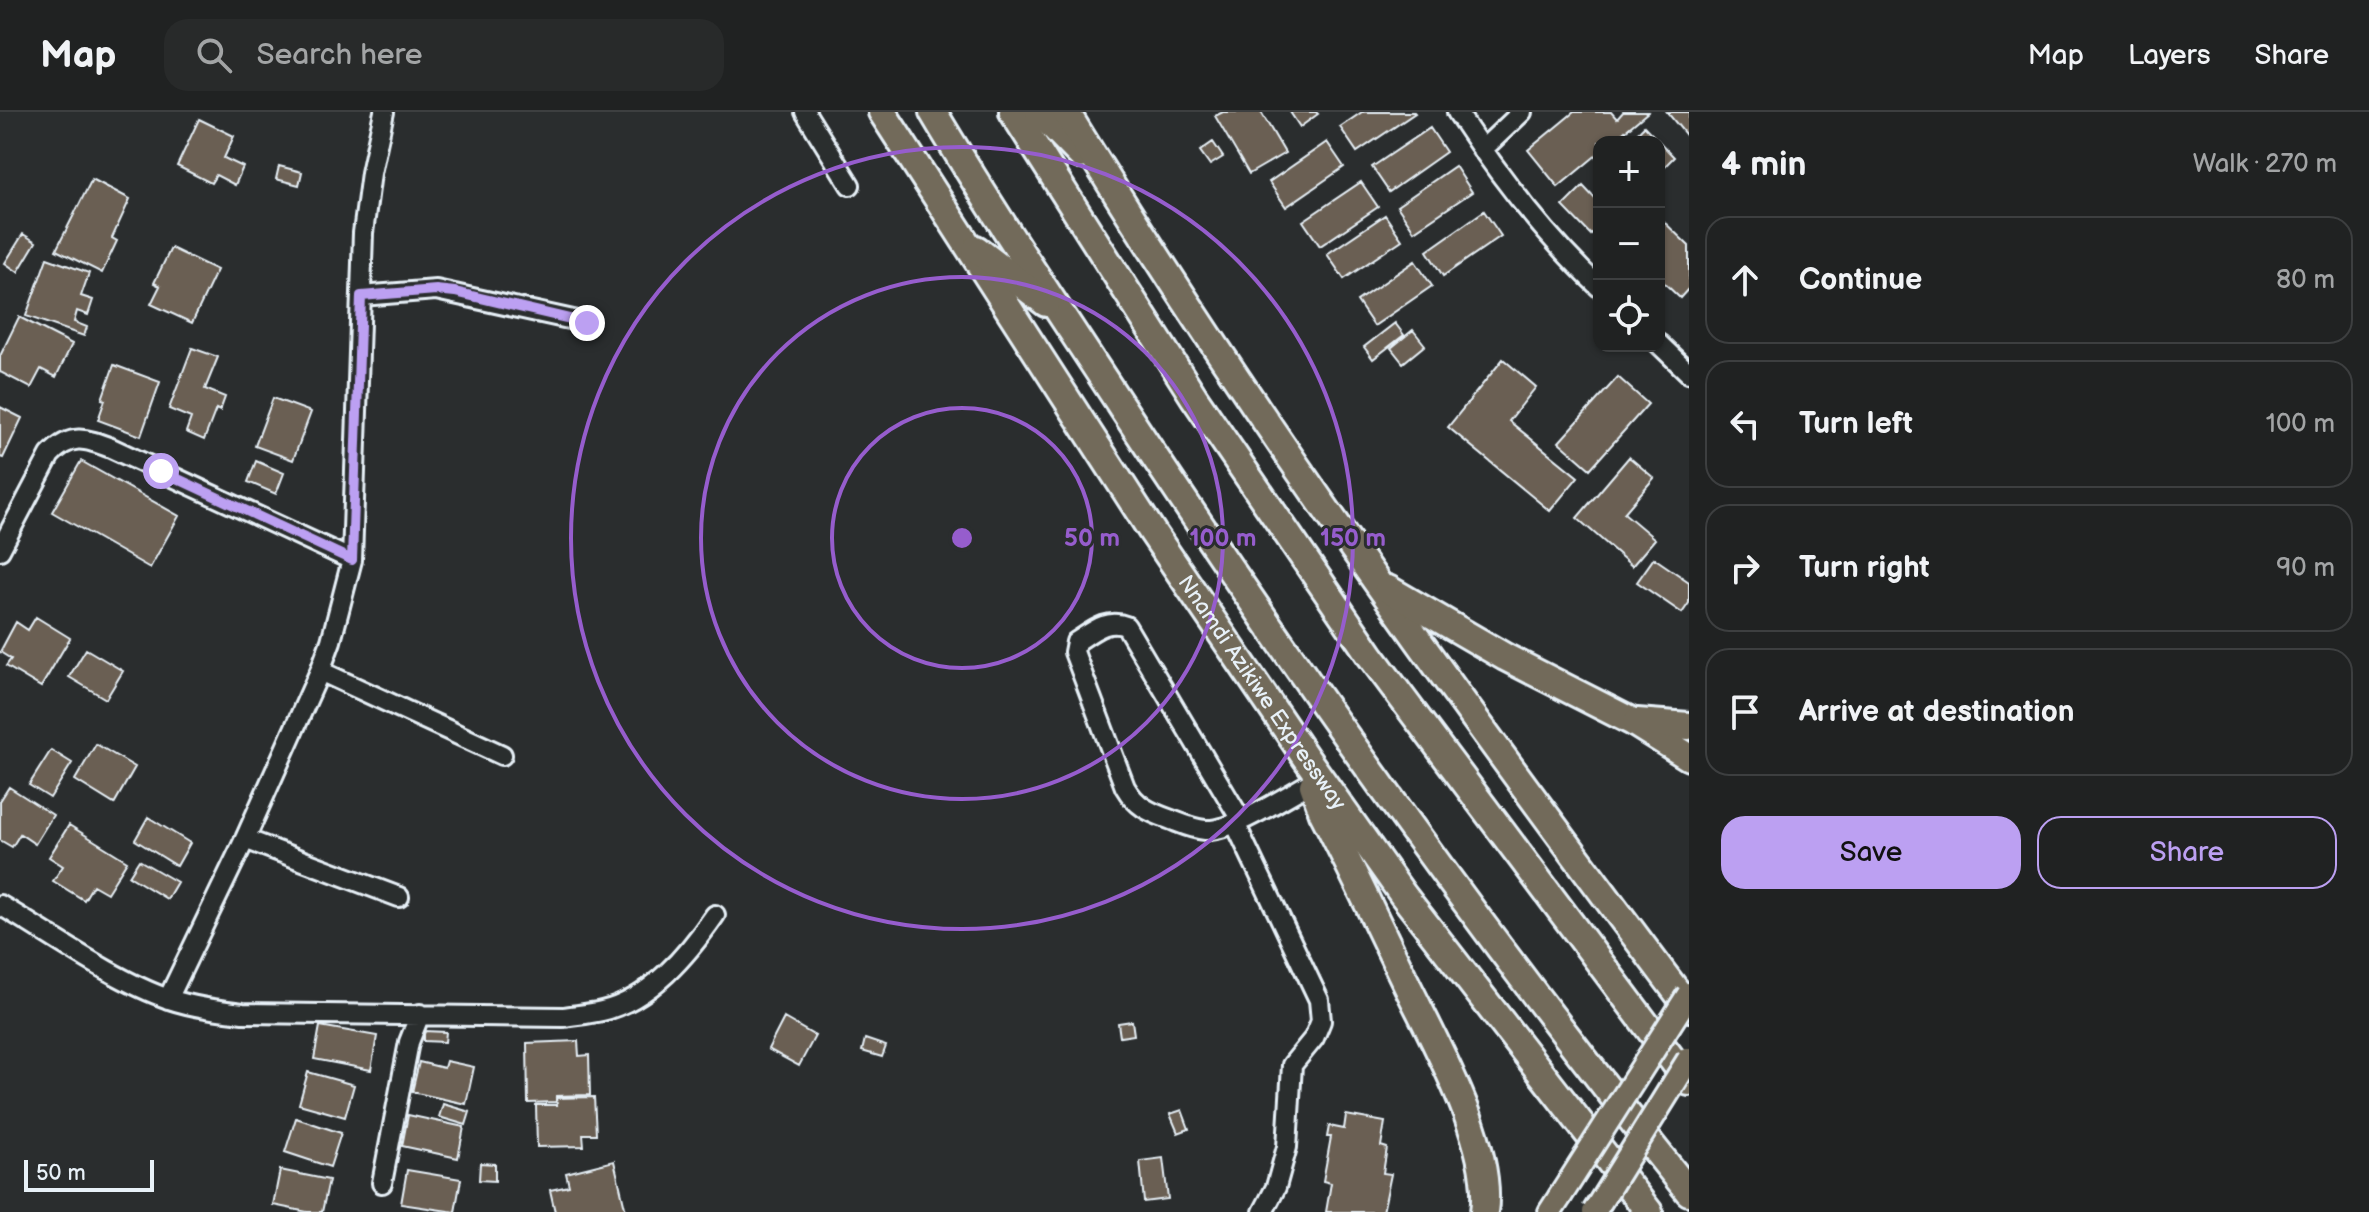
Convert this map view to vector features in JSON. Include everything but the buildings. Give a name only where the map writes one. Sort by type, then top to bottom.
[{"type":"highway","name":"Nnamdi Azikiwe Expressway","points":[[882,112],[960,237],[1309,770],[1649,1212]]},
{"type":"highway","name":"Nnamdi Azikiwe Expressway","points":[[933,112],[1233,576],[1434,858],[1597,1078],[1689,1192]]},
{"type":"highway","points":[[1013,112],[1194,397],[1370,655],[1556,908],[1689,1082]]},
{"type":"highway","points":[[1039,112],[1072,148],[1105,175]]},
{"type":"highway","points":[[1066,112],[1282,444],[1378,584],[1544,816],[1689,1008]]},
{"type":"highway","points":[[960,237],[1062,315]]},
{"type":"highway","points":[[1378,584],[1505,657],[1633,722],[1689,757]]},
{"type":"highway","points":[[1633,722],[1689,726]]},
{"type":"highway","points":[[1309,770],[1323,813],[1460,1098],[1474,1138],[1485,1202],[1506,1212]]},
{"type":"main road","points":[[1554,1205],[1689,994]]},
{"type":"main road","points":[[1594,1212],[1689,1059]]},
{"type":"street","points":[[168,999],[245,839],[320,671],[352,560],[366,204],[384,112]]},
{"type":"street","points":[[805,112],[850,185]]},
{"type":"street","points":[[1457,112],[1482,150],[1574,263],[1593,281]]},
{"type":"street","points":[[1482,150],[1522,112]]},
{"type":"street","points":[[361,296],[436,290],[455,292],[587,323]]},
{"type":"street","points":[[1665,350],[1689,373]]},
{"type":"street","points":[[0,550],[50,455],[61,444],[72,439],[88,440],[111,448],[352,560]]},
{"type":"street","points":[[1263,1212],[1276,1187],[1287,1147],[1292,1065],[1314,1038],[1321,1021],[1319,1000],[1238,822],[1126,626],[1116,622],[1104,624],[1076,642],[1074,652],[1125,787],[1144,810],[1189,827],[1206,830],[1226,828],[1238,822],[1309,770]]},
{"type":"street","points":[[320,671],[502,755]]},
{"type":"street","points":[[245,839],[399,897]]},
{"type":"street","points":[[0,905],[137,985],[168,999],[243,1013],[564,1017],[617,1006],[636,997],[663,977],[715,915]]},
{"type":"street","points":[[382,1183],[409,1042],[420,1014]]},
{"type":"route","points":[[161,471],[352,560],[361,296],[436,290],[455,292],[587,323]]}]
